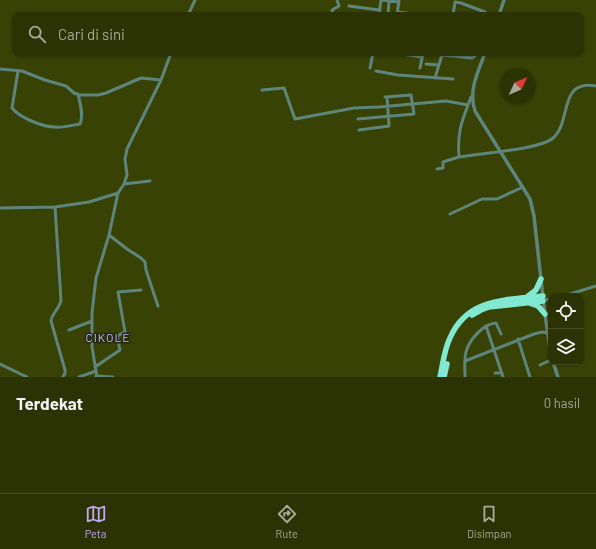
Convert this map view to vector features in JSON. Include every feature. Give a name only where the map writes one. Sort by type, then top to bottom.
[{"type":"highway","points":[[444,377],[452,340],[466,319],[489,307],[527,300],[536,290],[541,279]]},
{"type":"highway","points":[[440,377],[449,338],[464,317],[479,306],[496,300],[543,299]]},
{"type":"highway","points":[[527,300],[538,306],[545,314]]},
{"type":"street","points":[[189,12],[195,0]]},
{"type":"street","points":[[332,12],[332,10],[339,5],[337,0]]},
{"type":"street","points":[[349,6],[380,10],[381,0],[399,1],[398,12]]},
{"type":"street","points":[[500,12],[504,0]]},
{"type":"street","points":[[388,12],[389,1]]},
{"type":"street","points":[[453,12],[455,2],[462,3],[485,12]]},
{"type":"street","points":[[113,377],[96,376],[92,347],[92,320],[96,278],[109,235],[118,193],[124,184],[127,175],[125,159],[127,149],[161,80],[170,56]]},
{"type":"street","points":[[370,68],[372,56]]},
{"type":"street","points":[[415,56],[422,57],[420,68]]},
{"type":"street","points":[[434,78],[442,56]]},
{"type":"street","points":[[452,56],[472,58],[474,56]]},
{"type":"street","points":[[459,157],[458,142],[460,127],[472,97],[483,56]]},
{"type":"street","points":[[426,64],[438,65]]},
{"type":"street","points":[[0,69],[18,70],[66,86],[78,94],[98,95],[106,93],[141,78],[161,80]]},
{"type":"street","points":[[18,70],[12,108],[18,113],[40,124],[55,127],[80,124],[82,120],[78,94]]},
{"type":"street","points":[[376,71],[398,75],[453,79]]},
{"type":"street","points":[[437,169],[443,168],[443,162],[459,157],[532,147],[551,140],[558,134],[566,106],[575,89],[579,86],[586,85],[596,86]]},
{"type":"street","points":[[262,90],[284,88],[295,119],[354,108],[388,107],[446,101],[468,105]]},
{"type":"street","points":[[358,120],[388,117],[414,114],[411,95],[386,97],[388,107],[388,117],[389,126],[359,130]]},
{"type":"street","points":[[464,360],[539,332],[548,334],[534,216],[530,199],[476,111],[472,97]]},
{"type":"street","points":[[124,184],[150,181]]},
{"type":"street","points":[[450,214],[482,199],[497,199],[523,188]]},
{"type":"street","points":[[0,208],[55,207],[89,202],[118,193]]},
{"type":"street","points":[[55,207],[62,300],[60,306],[52,316],[51,321],[65,370],[63,377]]},
{"type":"street","points":[[109,235],[145,262],[146,270],[158,306]]},
{"type":"street","points":[[574,293],[596,286]]},
{"type":"street","points":[[95,367],[120,350],[117,336],[125,332],[117,293],[140,290]]},
{"type":"street","points":[[543,299],[548,299]]},
{"type":"street","points":[[69,330],[92,320]]},
{"type":"street","points":[[464,377],[464,360],[468,347],[479,332],[486,326],[497,324],[501,334]]},
{"type":"street","points":[[486,326],[502,375]]},
{"type":"street","points":[[518,339],[530,377]]},
{"type":"street","points":[[540,365],[548,362]]},
{"type":"street","points":[[0,364],[27,377]]},
{"type":"street","points":[[554,365],[558,377]]},
{"type":"street","points":[[79,377],[96,371]]},
{"type":"street","points":[[495,373],[502,375]]},
{"type":"district","name":"CIKOLE","points":[[108,338]]}]
